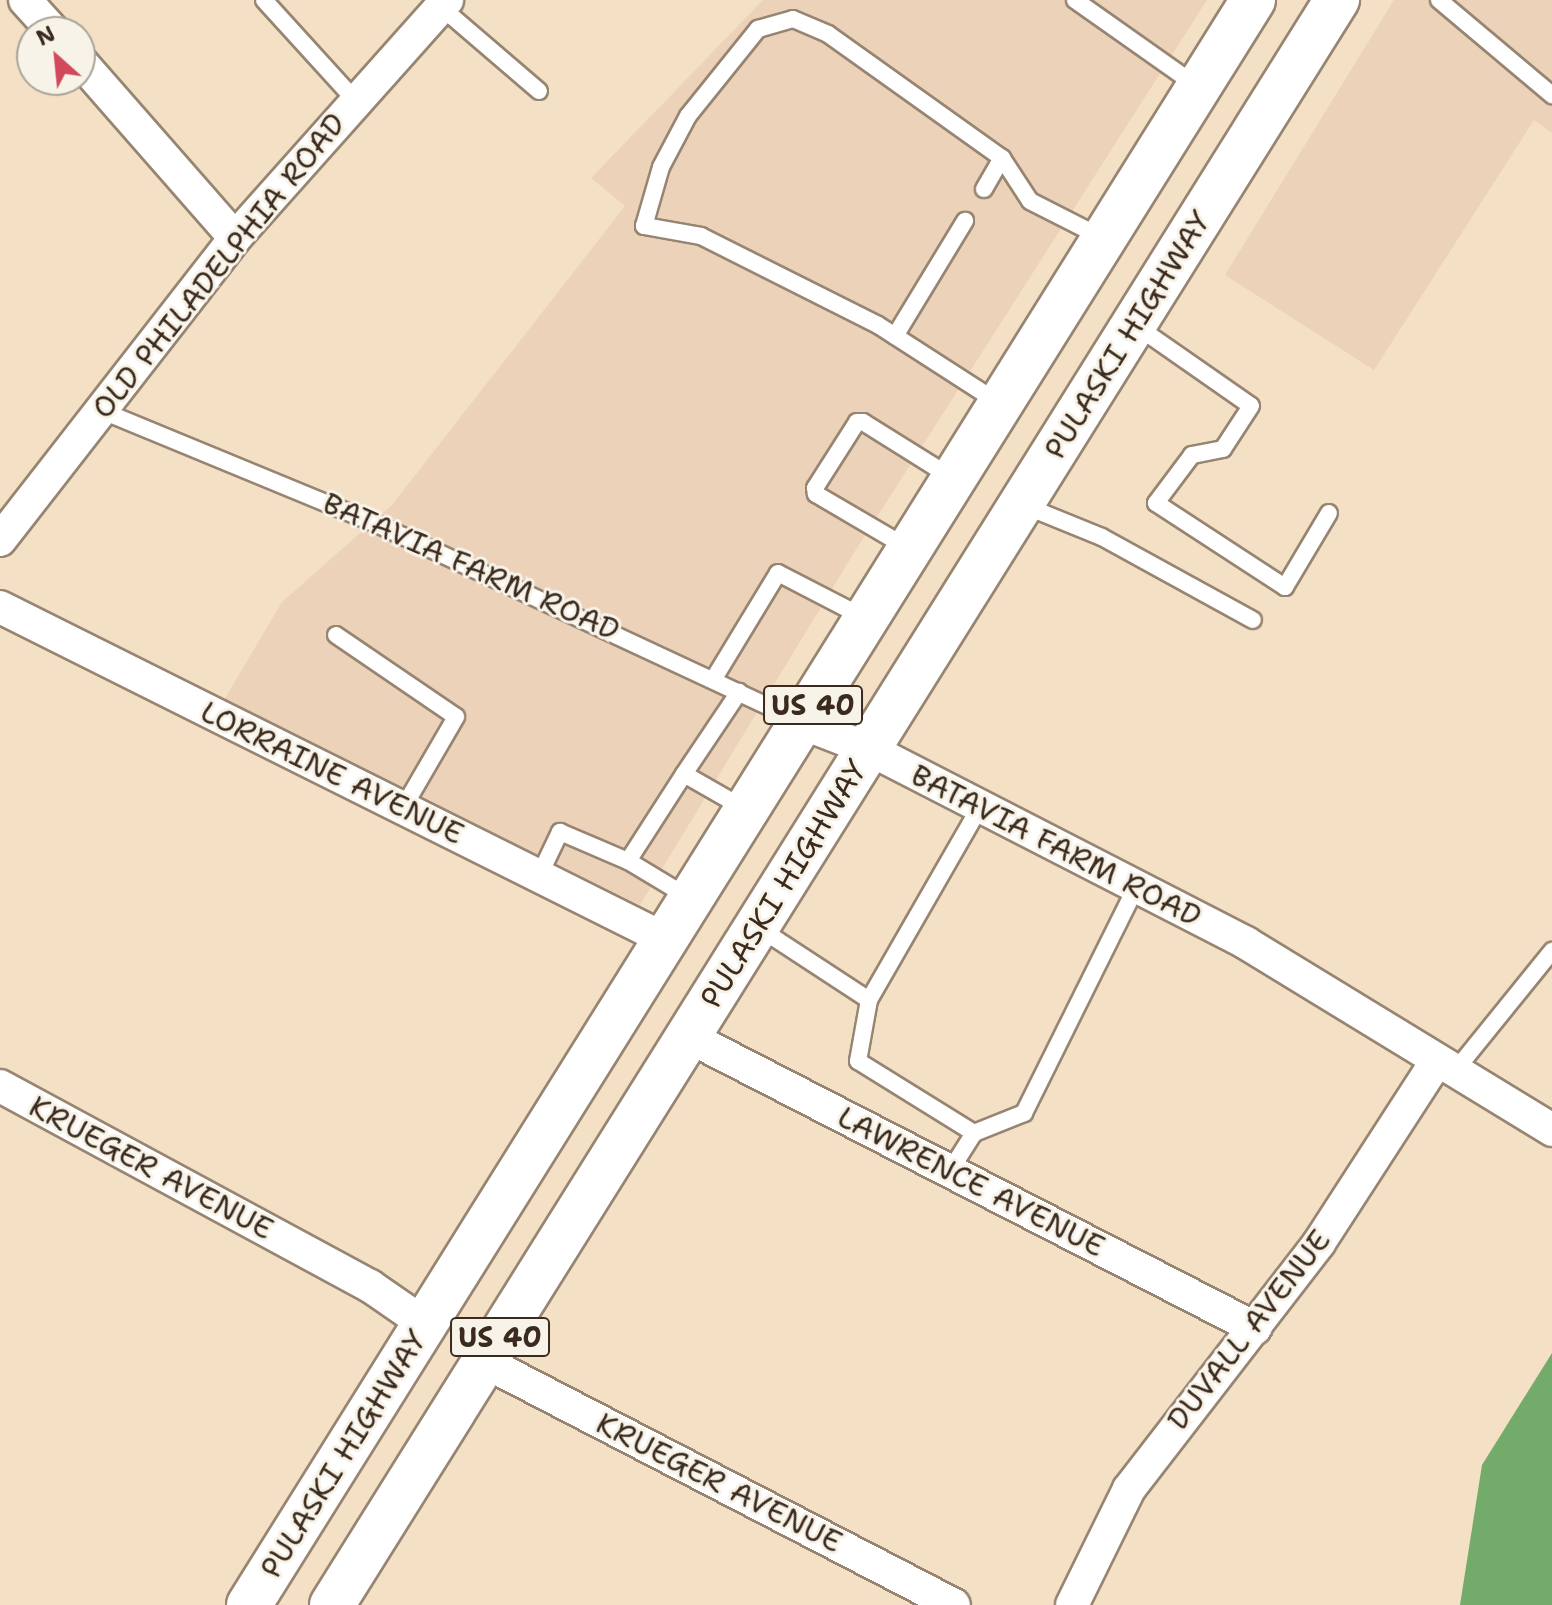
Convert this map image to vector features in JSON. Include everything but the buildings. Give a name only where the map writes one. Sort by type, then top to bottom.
[{"type":"highway","name":"PULASKI HIGHWAY","points":[[249,1605],[663,938],[802,723],[1253,0]]},
{"type":"highway","name":"PULASKI HIGHWAY","points":[[332,1605],[1337,0]]},
{"type":"street","points":[[25,0],[40,16]]},
{"type":"street","name":"OLD PHILADELPHIA ROAD","points":[[2,530],[235,238],[355,100],[444,4]]},
{"type":"street","points":[[96,79],[235,238]]},
{"type":"street","name":"LORRAINE AVENUE","points":[[0,607],[663,938]]},
{"type":"street","name":"BATAVIA FARM ROAD","points":[[802,723],[869,749],[979,809],[1246,943],[1552,1130]]},
{"type":"street","name":"LAWRENCE AVENUE","points":[[687,1036],[1255,1328]]},
{"type":"street","name":"DUVALL AVENUE","points":[[1072,1605],[1129,1489],[1209,1379],[1255,1328],[1445,1067]]},
{"type":"street","name":"KRUEGER AVENUE","points":[[0,1086],[370,1286],[425,1324]]},
{"type":"street","name":"KRUEGER AVENUE","points":[[485,1362],[954,1605]]},
{"type":"lane","points":[[264,0],[355,100]]},
{"type":"lane","points":[[1075,0],[1198,87]]},
{"type":"lane","points":[[1439,0],[1552,95]]},
{"type":"lane","points":[[444,4],[539,91]]},
{"type":"lane","points":[[1001,404],[895,336],[701,236],[644,226],[661,167],[688,116],[758,29],[793,19],[828,34],[1002,158],[1030,201],[1103,238]]},
{"type":"lane","points":[[984,189],[1002,158]]},
{"type":"lane","points":[[895,336],[965,221]]},
{"type":"lane","points":[[1134,324],[1251,406],[1223,449],[1192,455],[1156,503],[1285,587],[1329,513]]},
{"type":"lane","name":"BATAVIA FARM ROAD","points":[[100,410],[193,444],[407,537],[802,723]]},
{"type":"lane","points":[[909,549],[816,494],[815,488],[857,422],[955,479]]},
{"type":"lane","points":[[1021,505],[1102,537],[1253,620]]},
{"type":"lane","points":[[713,680],[778,573],[867,618]]},
{"type":"lane","points":[[336,635],[456,717],[403,808]]},
{"type":"lane","points":[[628,861],[739,692]]},
{"type":"lane","points":[[684,774],[746,810]]},
{"type":"lane","points":[[974,1133],[858,1061],[869,1000],[979,809]]},
{"type":"lane","points":[[539,876],[560,832],[628,861],[690,898]]},
{"type":"lane","points":[[950,1171],[974,1133],[1024,1113],[1136,887]]},
{"type":"lane","points":[[757,928],[869,1000]]},
{"type":"lane","points":[[1445,1067],[1552,951]]},
{"type":"shaded area","points":[[763,0],[1207,0],[852,556],[640,905],[224,700],[282,602],[392,505],[625,206],[591,178]]},
{"type":"shaded area","points":[[1394,0],[1552,0],[1552,133],[1534,120],[1374,370],[1225,275]]},
{"type":"green space","points":[[1552,1353],[1552,1605],[1460,1605],[1482,1465]]}]
